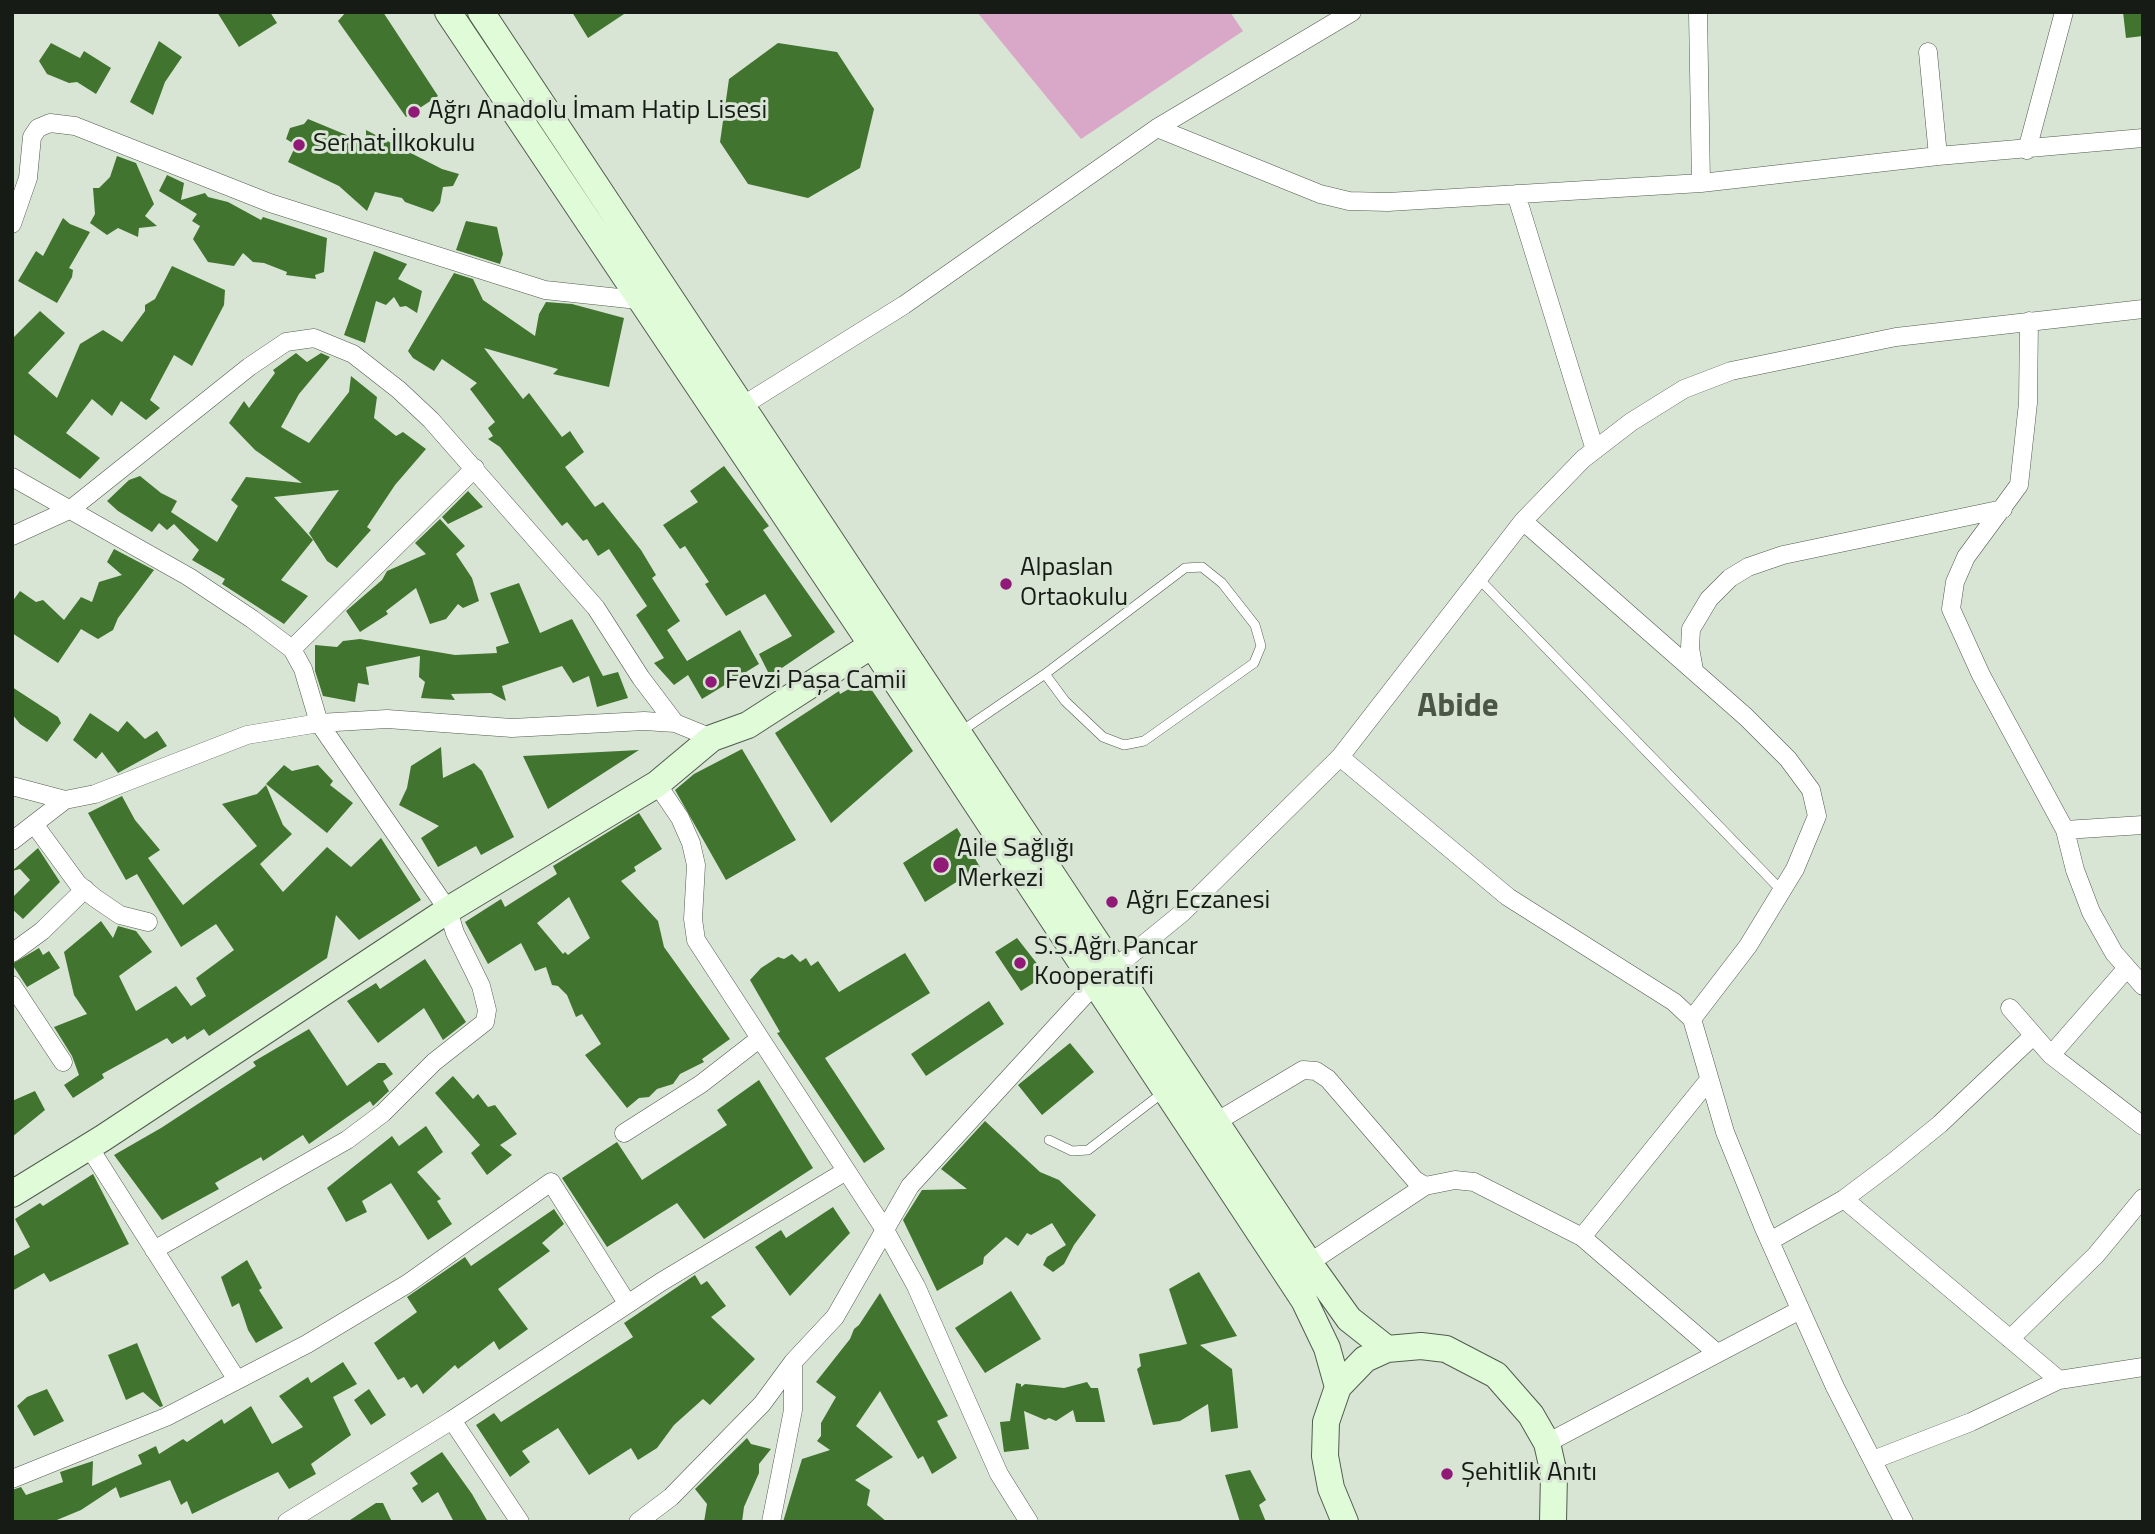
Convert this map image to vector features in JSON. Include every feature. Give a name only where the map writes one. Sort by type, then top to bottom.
[{"type":"main road","points":[[448,12],[638,300],[872,645],[1105,976],[1216,1122],[1349,1320],[1387,1349]]},
{"type":"main road","points":[[481,12],[958,733],[1105,976],[1166,1090],[1304,1300],[1322,1336],[1338,1387]]},
{"type":"main road","points":[[12,1194],[89,1147],[449,910],[657,784],[712,737],[748,725],[872,645]]},
{"type":"main road","points":[[1345,1522],[1331,1488],[1325,1456],[1326,1422],[1338,1387],[1365,1359],[1387,1349],[1420,1346],[1446,1349],[1496,1375],[1531,1415],[1547,1443],[1554,1474],[1553,1522]]},
{"type":"street","points":[[743,406],[904,305],[1157,128],[1352,12]]},
{"type":"street","points":[[1698,12],[1701,183]]},
{"type":"street","points":[[2027,150],[2064,12]]},
{"type":"street","points":[[1928,52],[1938,156]]},
{"type":"street","points":[[12,224],[28,178],[32,137],[38,128],[50,123],[75,127],[270,202],[545,290],[638,300],[661,286]]},
{"type":"street","points":[[1157,128],[1301,187],[1349,201],[1388,202],[1701,183],[1938,156],[2143,138]]},
{"type":"street","points":[[1516,194],[1595,450]]},
{"type":"street","points":[[638,1522],[671,1497],[762,1404],[793,1362],[835,1317],[911,1185],[1105,976],[1182,913],[1340,757],[1523,521],[1595,450],[1631,422],[1685,389],[1731,371],[1896,337],[2143,309]]},
{"type":"street","points":[[2029,321],[2028,404],[2019,485],[1966,557],[1955,582],[1951,608],[1981,675],[2065,830],[2075,870],[2091,912],[2114,953],[2143,986]]},
{"type":"street","points":[[12,536],[71,509],[249,367],[286,342],[314,338],[353,354],[399,390],[475,468],[596,608],[641,678],[675,723]]},
{"type":"street","points":[[292,649],[475,468]]},
{"type":"street","points":[[12,477],[189,578],[253,619],[292,649],[303,670],[319,723],[449,910],[455,933],[481,986],[487,1010],[485,1022],[442,1054],[383,1113],[348,1140],[154,1250]]},
{"type":"street","points":[[1694,670],[1691,629],[1709,599],[1730,578],[1748,567],[1783,555],[2003,509]]},
{"type":"street","points":[[1523,521],[1694,670],[1788,758],[1811,790],[1817,816],[1795,869],[1748,946],[1692,1019]]},
{"type":"street","points":[[12,786],[65,800],[95,794],[247,735],[319,723],[387,719],[512,728],[644,721],[675,723],[712,737]]},
{"type":"street","points":[[1340,757],[1447,850],[1508,897],[1674,1002],[1692,1019],[1726,1132],[1770,1241],[1800,1310],[1904,1522]]},
{"type":"street","points":[[657,784],[680,818],[691,843],[696,865],[693,919],[696,940],[885,1230],[916,1286],[999,1474],[1029,1522]]},
{"type":"street","points":[[12,841],[65,800]]},
{"type":"street","points":[[34,824],[85,889],[120,915],[148,922]]},
{"type":"street","points":[[2065,830],[2143,825]]},
{"type":"street","points":[[12,953],[42,931],[85,889]]},
{"type":"street","points":[[2051,1055],[2127,968]]},
{"type":"street","points":[[12,985],[64,1062]]},
{"type":"street","points":[[2010,1009],[2051,1055],[2143,1126]]},
{"type":"street","points":[[1770,1241],[1844,1199],[1940,1124],[2033,1036]]},
{"type":"street","points":[[624,1133],[701,1084],[759,1039]]},
{"type":"street","points":[[1216,1122],[1303,1070],[1316,1071],[1328,1079],[1402,1168],[1425,1186]]},
{"type":"street","points":[[1583,1237],[1709,1081]]},
{"type":"street","points":[[89,1147],[237,1380]]},
{"type":"street","points":[[287,1522],[452,1420],[627,1303],[846,1171]]},
{"type":"street","points":[[1309,1263],[1425,1186],[1455,1180],[1474,1182],[1583,1237],[1717,1353]]},
{"type":"street","points":[[12,1479],[166,1417],[307,1344],[407,1284],[551,1182],[627,1303]]},
{"type":"street","points":[[2010,1339],[2096,1255],[2143,1198]]},
{"type":"street","points":[[1844,1199],[2059,1380]]},
{"type":"street","points":[[1547,1443],[1800,1310]]},
{"type":"street","points":[[771,1522],[793,1410],[793,1362]]},
{"type":"street","points":[[1873,1460],[1971,1422],[2059,1380],[2143,1367]]},
{"type":"street","points":[[452,1420],[520,1522]]},
{"type":"lane","points":[[958,733],[1045,674],[1185,568],[1202,567],[1222,583],[1255,625],[1261,646],[1254,663],[1144,741],[1124,746],[1103,737],[1065,701],[1045,674]]},
{"type":"lane","points":[[1479,579],[1782,891]]},
{"type":"lane","points":[[1049,1140],[1072,1152],[1088,1150],[1166,1090]]},
{"type":"shaded area","points":[[977,12],[1230,12],[1243,31],[1081,139]]},
{"type":"building","points":[[217,12],[270,12],[277,23],[239,47]]},
{"type":"building","points":[[346,12],[383,12],[438,96],[406,117],[338,21]]},
{"type":"building","points":[[572,12],[627,12],[588,38]]},
{"type":"building","points":[[2123,12],[2143,12],[2143,36],[2126,38]]},
{"type":"building","points":[[159,41],[182,57],[165,82],[153,115],[130,102]]},
{"type":"building","points":[[51,43],[80,58],[84,51],[111,68],[96,94],[77,82],[69,83],[47,74],[39,61]]},
{"type":"building","points":[[778,43],[837,52],[874,109],[860,168],[808,198],[748,184],[720,142],[729,79]]},
{"type":"building","points":[[308,119],[366,143],[366,130],[442,169],[459,174],[453,186],[443,187],[440,203],[433,212],[405,202],[402,198],[375,192],[367,211],[339,186],[288,162],[296,145],[286,139],[290,128],[304,124]]},
{"type":"building","points":[[117,156],[136,163],[154,204],[145,216],[157,226],[139,228],[138,237],[118,228],[107,235],[90,223],[95,214],[93,188],[99,188],[110,177]]},
{"type":"building","points":[[167,175],[184,183],[181,200],[205,193],[208,197],[228,202],[261,220],[263,217],[327,238],[324,272],[315,275],[316,279],[286,275],[287,272],[264,263],[253,262],[243,253],[234,266],[208,262],[193,239],[200,226],[192,221],[197,214],[159,191]]},
{"type":"building","points":[[63,218],[70,224],[90,232],[69,268],[73,270],[72,277],[57,303],[18,281],[36,251],[43,256]]},
{"type":"building","points":[[466,221],[497,227],[503,254],[500,264],[456,250]]},
{"type":"building","points":[[374,251],[407,264],[398,279],[422,291],[417,313],[406,306],[400,307],[394,297],[386,305],[376,301],[365,343],[344,335]]},
{"type":"building","points":[[172,266],[225,290],[224,305],[192,366],[174,355],[150,400],[160,408],[146,420],[121,401],[112,416],[92,399],[66,433],[100,458],[80,479],[12,433],[12,339],[40,311],[65,333],[28,373],[57,398],[80,344],[103,330],[122,342],[145,311],[145,305],[155,299]]},
{"type":"building","points":[[454,273],[473,279],[483,300],[535,336],[539,314],[546,302],[572,304],[624,318],[609,387],[553,374],[558,369],[484,348],[523,399],[529,393],[562,437],[570,431],[584,452],[565,467],[595,507],[603,502],[641,550],[656,575],[652,578],[680,621],[667,630],[687,661],[740,630],[759,664],[702,699],[688,675],[674,685],[654,663],[664,658],[636,615],[647,606],[609,549],[598,556],[587,539],[583,541],[567,522],[562,526],[500,447],[488,439],[493,436],[488,428],[495,422],[470,389],[477,383],[442,359],[434,371],[413,358],[408,351]]},
{"type":"building","points":[[296,353],[307,362],[321,353],[330,357],[299,394],[281,427],[309,443],[349,392],[351,376],[377,397],[374,418],[396,436],[403,432],[426,449],[395,485],[367,527],[371,530],[337,568],[327,561],[309,533],[339,490],[274,497],[313,540],[281,580],[308,596],[284,624],[222,584],[225,579],[192,560],[199,550],[174,524],[167,530],[159,523],[152,532],[107,501],[129,480],[140,476],[161,493],[177,501],[171,512],[217,542],[238,506],[231,500],[246,477],[302,483],[255,450],[229,423],[244,401],[249,408],[275,373],[273,370]]},
{"type":"building","points":[[724,466],[769,526],[763,530],[835,632],[770,676],[759,654],[792,636],[765,594],[726,616],[705,584],[709,582],[685,546],[680,549],[663,525],[698,502],[690,491]]},
{"type":"building","points":[[468,491],[483,507],[448,524],[442,517]]},
{"type":"building","points":[[440,519],[465,546],[456,554],[472,578],[479,601],[463,608],[458,604],[446,619],[430,624],[416,588],[386,611],[388,614],[360,632],[346,611],[382,580],[387,571],[426,554],[415,543]]},
{"type":"building","points":[[114,549],[154,570],[118,618],[113,630],[98,639],[81,629],[58,663],[12,633],[12,602],[20,591],[36,602],[43,600],[64,620],[81,597],[92,602],[99,582],[122,575],[107,562]]},
{"type":"building","points":[[519,583],[540,633],[572,619],[603,676],[618,672],[628,698],[597,707],[589,676],[573,683],[562,666],[502,686],[506,701],[491,693],[451,694],[455,700],[421,698],[425,682],[419,677],[420,656],[366,667],[369,685],[358,683],[355,702],[323,696],[315,671],[315,645],[337,647],[343,641],[360,639],[455,655],[497,653],[496,647],[509,643],[490,593]]},
{"type":"building","points":[[865,680],[913,751],[831,823],[775,733],[839,691],[840,694]]},
{"type":"building","points":[[12,687],[58,717],[61,723],[47,742],[20,724],[12,714]]},
{"type":"building","points":[[90,713],[118,732],[127,721],[145,739],[157,731],[167,746],[118,773],[102,752],[96,759],[73,740]]},
{"type":"building","points":[[441,747],[443,778],[474,763],[482,771],[514,837],[481,855],[476,846],[438,867],[421,838],[439,826],[399,805],[407,788],[411,766]]},
{"type":"building","points":[[742,749],[796,840],[726,880],[675,790],[694,774]]},
{"type":"building","points":[[639,750],[548,809],[523,756]]},
{"type":"building","points":[[284,765],[292,771],[318,765],[333,781],[330,785],[353,803],[327,833],[266,784]]},
{"type":"building","points":[[266,785],[283,825],[292,834],[260,864],[283,892],[327,847],[351,867],[381,838],[421,900],[359,940],[336,915],[327,958],[209,1036],[204,1029],[187,1040],[185,1036],[172,1044],[167,1038],[102,1074],[104,1078],[73,1098],[64,1085],[79,1075],[72,1056],[54,1027],[87,1014],[74,995],[64,952],[101,921],[113,938],[118,926],[136,931],[152,952],[119,976],[136,1011],[176,986],[191,1006],[206,996],[196,978],[234,950],[216,924],[181,947],[137,874],[126,880],[88,813],[122,796],[135,820],[160,850],[148,858],[183,905],[257,846],[222,804],[257,794]]},
{"type":"building","points":[[639,813],[662,849],[634,867],[636,871],[621,881],[658,921],[664,947],[730,1039],[702,1059],[704,1062],[680,1074],[673,1084],[657,1089],[649,1097],[639,1098],[627,1108],[585,1055],[601,1044],[582,1014],[576,1017],[567,995],[558,986],[552,985],[546,967],[535,971],[521,943],[488,964],[465,922],[501,899],[505,907],[557,874],[553,866]],"holes":[[[569,897],[590,938],[568,955],[565,952],[563,954],[537,923]]]},
{"type":"building","name":"Aile Sağlığı Merkezi","points":[[957,828],[980,867],[925,902],[903,863]]},
{"type":"building","points":[[38,848],[60,882],[23,919],[12,909],[12,898],[30,880],[20,869],[12,871]]},
{"type":"building","name":"S.S.Ağrı Pancar Kooperatifi","points":[[1017,938],[1046,975],[1021,991],[995,952]]},
{"type":"building","points":[[39,948],[43,955],[49,951],[60,968],[27,987],[12,964]]},
{"type":"building","points":[[905,953],[930,993],[825,1058],[885,1149],[864,1163],[777,1033],[780,1032],[750,980],[761,968],[778,957],[784,959],[792,954],[800,962],[806,958],[811,966],[818,961],[839,992]]},
{"type":"building","points":[[425,959],[466,1022],[443,1040],[424,1008],[378,1043],[347,1001],[376,983],[380,989]]},
{"type":"building","points":[[989,1001],[1004,1024],[926,1076],[911,1054]]},
{"type":"building","points":[[309,1029],[347,1086],[378,1063],[385,1063],[393,1074],[383,1081],[389,1091],[373,1106],[370,1101],[309,1144],[303,1135],[263,1161],[261,1157],[215,1183],[219,1189],[162,1220],[114,1155],[161,1128],[256,1066],[253,1062]]},
{"type":"building","points":[[1070,1043],[1094,1072],[1042,1115],[1018,1085]]},
{"type":"building","points":[[453,1076],[473,1099],[478,1094],[488,1107],[495,1105],[517,1134],[500,1145],[512,1155],[487,1175],[471,1153],[480,1145],[435,1093]]},
{"type":"building","points":[[759,1080],[813,1168],[704,1239],[677,1203],[607,1247],[562,1178],[617,1142],[642,1180],[727,1125],[717,1110]]},
{"type":"building","points":[[35,1091],[45,1110],[12,1137],[12,1101]]},
{"type":"building","points":[[985,1121],[1040,1172],[1059,1180],[1096,1215],[1064,1264],[1053,1272],[1043,1265],[1047,1257],[1066,1245],[1052,1223],[1031,1235],[1027,1233],[1018,1246],[1006,1237],[984,1257],[983,1264],[937,1291],[903,1220],[922,1190],[967,1189],[941,1169]]},
{"type":"building","points":[[426,1126],[443,1152],[417,1172],[441,1199],[437,1201],[452,1224],[428,1240],[391,1183],[362,1201],[367,1212],[346,1222],[327,1188],[392,1136],[399,1146]]},
{"type":"building","points":[[93,1174],[129,1244],[50,1282],[44,1273],[12,1291],[12,1257],[30,1247],[15,1219],[40,1203],[43,1206]]},
{"type":"building","points":[[833,1207],[850,1233],[790,1296],[755,1247],[781,1230],[786,1238]]},
{"type":"building","points":[[554,1209],[564,1224],[542,1243],[550,1251],[498,1289],[528,1329],[499,1350],[494,1341],[458,1369],[455,1365],[423,1394],[417,1384],[411,1388],[404,1377],[398,1380],[374,1343],[417,1312],[407,1297],[465,1257],[471,1266]]},
{"type":"building","points":[[247,1260],[262,1288],[259,1290],[283,1328],[256,1343],[248,1330],[239,1303],[232,1307],[221,1277]]},
{"type":"building","points":[[1199,1272],[1237,1336],[1200,1345],[1232,1369],[1238,1428],[1211,1432],[1208,1404],[1180,1421],[1153,1425],[1137,1369],[1141,1366],[1139,1354],[1187,1344],[1169,1289]]},
{"type":"building","points":[[695,1275],[701,1285],[707,1281],[726,1306],[711,1317],[755,1359],[710,1405],[703,1399],[674,1425],[657,1448],[638,1460],[631,1448],[589,1475],[558,1428],[522,1451],[530,1462],[510,1477],[476,1425],[494,1413],[501,1422],[633,1337],[624,1323]]},
{"type":"building","points":[[1011,1291],[1041,1339],[985,1373],[955,1328]]},
{"type":"building","points":[[880,1293],[948,1416],[937,1421],[957,1458],[932,1474],[923,1456],[918,1459],[880,1391],[856,1426],[893,1457],[855,1480],[870,1490],[867,1505],[887,1522],[783,1522],[802,1459],[830,1450],[817,1441],[821,1436],[821,1423],[836,1397],[816,1382],[850,1339],[854,1329]]},
{"type":"building","points":[[137,1343],[163,1406],[160,1407],[143,1392],[126,1400],[108,1355]]},
{"type":"building","points":[[343,1362],[357,1384],[333,1397],[351,1435],[311,1464],[316,1474],[289,1489],[278,1472],[192,1514],[187,1501],[181,1505],[170,1480],[120,1498],[116,1487],[81,1510],[52,1522],[12,1522],[12,1490],[21,1487],[26,1495],[63,1482],[60,1472],[93,1461],[92,1486],[142,1464],[138,1455],[156,1446],[159,1454],[183,1439],[187,1442],[222,1419],[224,1424],[251,1406],[272,1444],[303,1427],[279,1396],[308,1377],[311,1383]]},
{"type":"building","points":[[1087,1382],[1091,1388],[1098,1388],[1105,1422],[1076,1422],[1073,1410],[1056,1421],[1049,1418],[1045,1420],[1024,1411],[1029,1449],[1004,1452],[1000,1422],[1010,1421],[1016,1383],[1021,1384],[1021,1387],[1025,1384],[1064,1388]]},
{"type":"building","points":[[47,1389],[64,1421],[34,1436],[17,1406],[27,1397]]},
{"type":"building","points":[[369,1389],[386,1415],[371,1425],[354,1400]]},
{"type":"building","points":[[747,1438],[751,1444],[771,1449],[759,1464],[759,1473],[744,1507],[742,1522],[704,1522],[707,1504],[695,1489]]},
{"type":"building","points":[[442,1452],[488,1522],[454,1522],[438,1492],[422,1503],[412,1488],[418,1484],[410,1473]]},
{"type":"building","points":[[1250,1470],[1266,1500],[1259,1505],[1266,1522],[1240,1522],[1225,1475]]},
{"type":"building","points":[[376,1503],[383,1503],[392,1522],[347,1522]]},
{"type":"place","name":"Ağrı Anadolu İmam Hatip Lisesi","points":[[414,112]]},
{"type":"place","name":"Serhat İlkokulu","points":[[299,145]]},
{"type":"place","name":"Alpaslan Ortaokulu","points":[[1006,584]]},
{"type":"place","name":"Fevzi Paşa Camii","points":[[711,682]]},
{"type":"place","name":"Aile Sağlığı Merkezi","points":[[941,865]]},
{"type":"place","name":"Ağrı Eczanesi","points":[[1112,902]]},
{"type":"place","name":"S.S.Ağrı Pancar Kooperatifi","points":[[1020,963]]},
{"type":"place","name":"Şehitlik Anıtı","points":[[1447,1474]]},
{"type":"district","name":"Abide","points":[[1458,708]]}]
